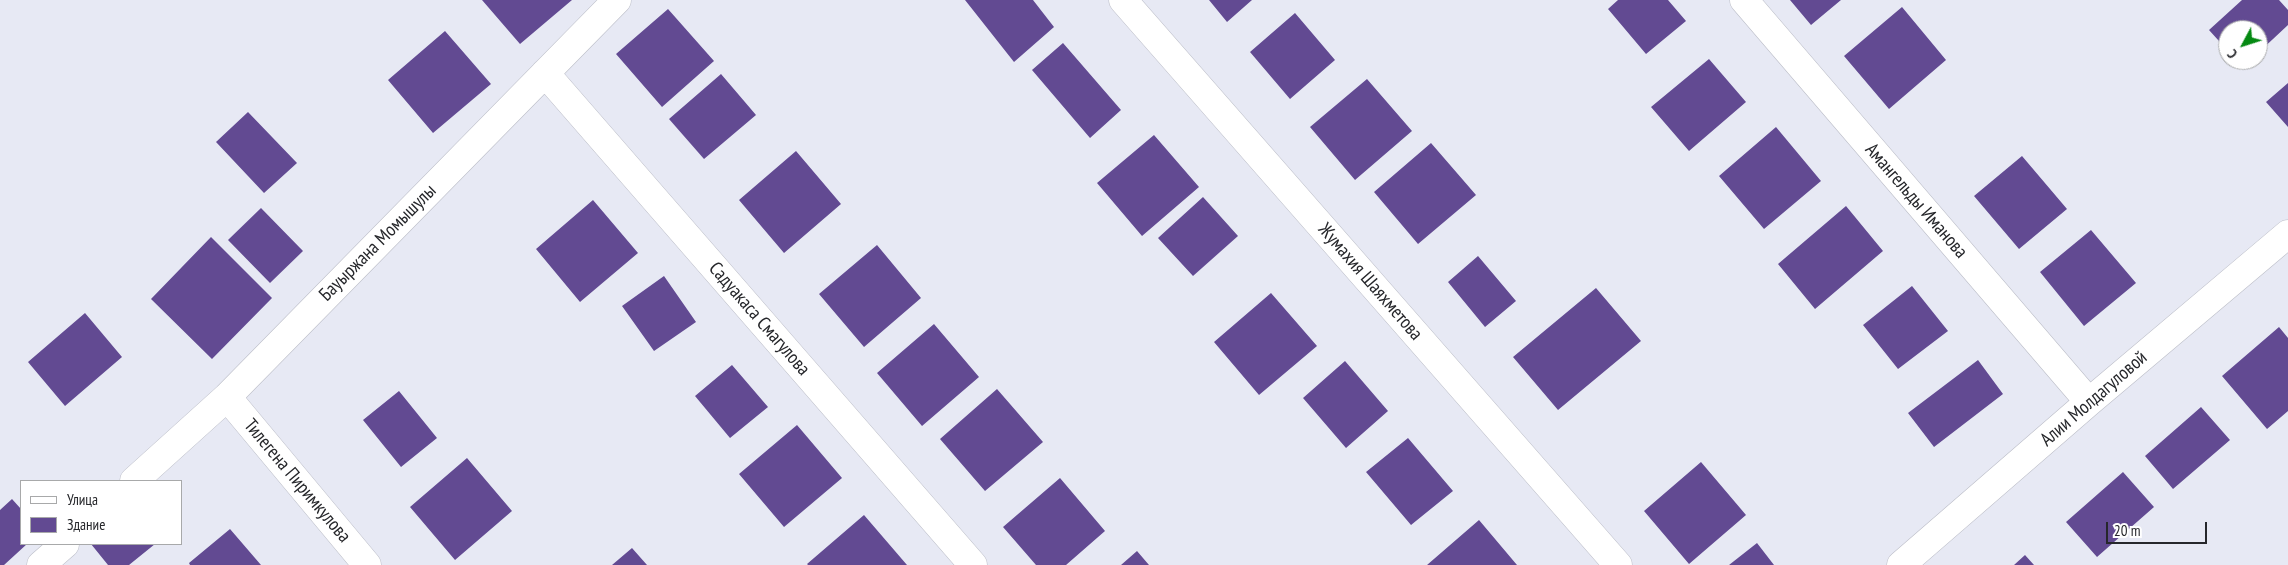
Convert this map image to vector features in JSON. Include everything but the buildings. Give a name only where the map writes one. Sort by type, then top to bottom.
[{"type":"street","name":"Бауыржана Момышулы","points":[[135,480],[227,397],[617,0]]},
{"type":"street","name":"Жумахия Шаяхметова","points":[[1123,0],[1618,565]]},
{"type":"street","name":"Амангельды Иманова","points":[[1744,0],[2089,402]]},
{"type":"street","name":"Садуакаса Смагулова","points":[[545,73],[973,565]]},
{"type":"street","name":"Алии Молдагуловой","points":[[1901,565],[2089,402],[2288,234]]},
{"type":"street","name":"Тилегена Пиримкулова","points":[[227,397],[367,565]]},
{"type":"street","points":[[41,565],[64,545]]}]
